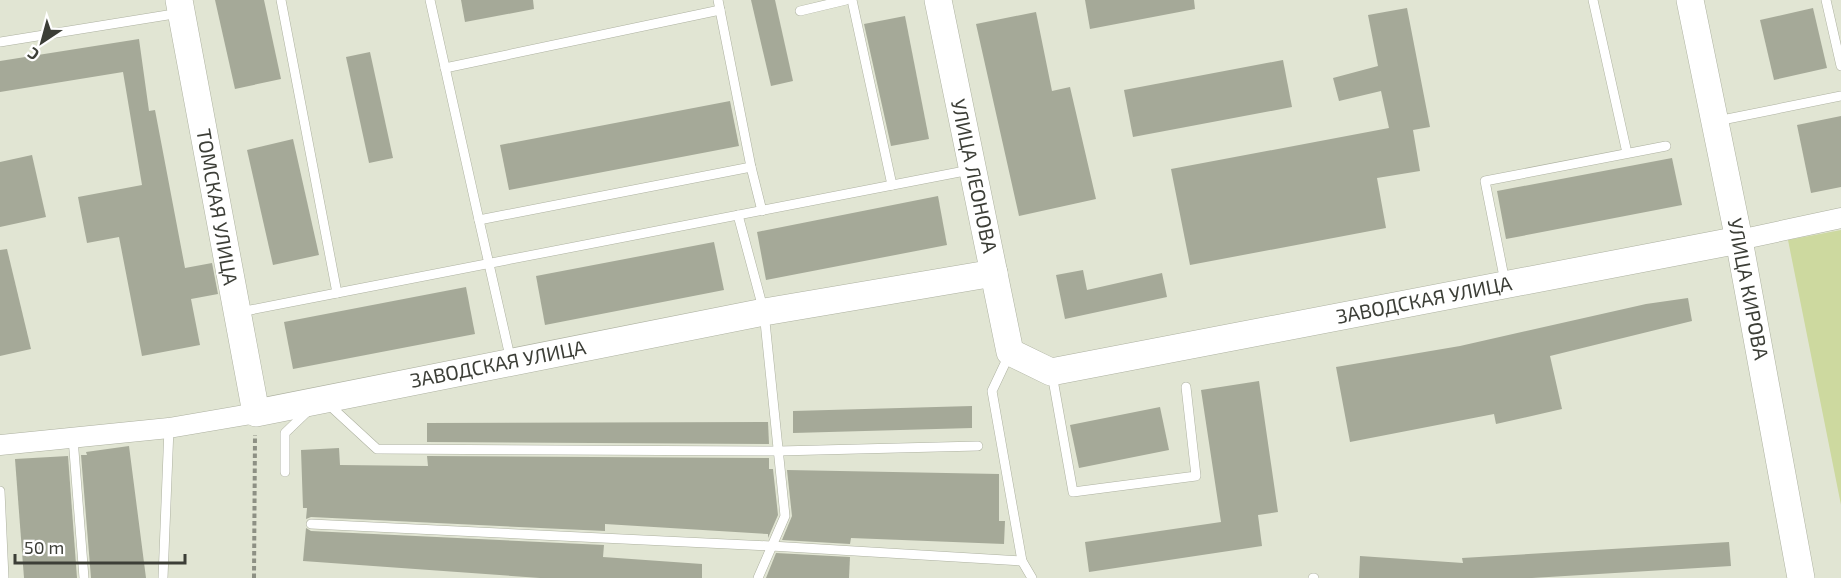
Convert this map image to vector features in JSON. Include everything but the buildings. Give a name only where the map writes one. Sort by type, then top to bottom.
[{"type":"street","name":"УЛИЦА ЛЕОНОВА","points":[[938,0],[1010,352]]},
{"type":"street","name":"УЛИЦА КИРОВА","points":[[1690,0],[1739,240],[1802,578]]},
{"type":"street","name":"ТОМСКАЯ УЛИЦА","points":[[181,6],[256,413]]},
{"type":"street","name":"ЗАВОДСКАЯ УЛИЦА","points":[[1051,372],[1739,240],[1841,218]]},
{"type":"street","name":"ЗАВОДСКАЯ УЛИЦА","points":[[0,445],[169,428],[256,413],[322,398],[764,312],[994,273]]},
{"type":"street","points":[[1010,352],[1051,372]]},
{"type":"lane","points":[[281,0],[337,293]]},
{"type":"lane","points":[[430,0],[511,362]]},
{"type":"lane","points":[[800,11],[846,0]]},
{"type":"lane","points":[[852,0],[892,185]]},
{"type":"lane","points":[[1593,0],[1626,153]]},
{"type":"lane","points":[[1826,0],[1841,66]]},
{"type":"lane","points":[[445,68],[719,5],[762,211]]},
{"type":"lane","points":[[0,42],[181,6]]},
{"type":"lane","points":[[1715,121],[1841,96]]},
{"type":"lane","points":[[1505,285],[1485,181],[1666,146]]},
{"type":"lane","points":[[479,220],[751,167]]},
{"type":"lane","points":[[236,313],[973,170]]},
{"type":"lane","points":[[738,215],[764,312],[785,516],[759,578]]},
{"type":"lane","points":[[1010,352],[992,391],[1022,561],[1032,578]]},
{"type":"lane","points":[[1051,372],[1073,492],[1196,476],[1186,387]]},
{"type":"lane","points":[[285,472],[285,433],[322,398],[377,449],[779,452],[978,446]]},
{"type":"lane","points":[[163,578],[169,428]]},
{"type":"lane","points":[[73,438],[84,578]]},
{"type":"lane","points":[[0,491],[4,578]]},
{"type":"lane","points":[[311,524],[771,546],[1022,561]]},
{"type":"path","points":[[254,578],[256,413]]},
{"type":"green space","points":[[1841,230],[1841,505],[1788,240]]}]
